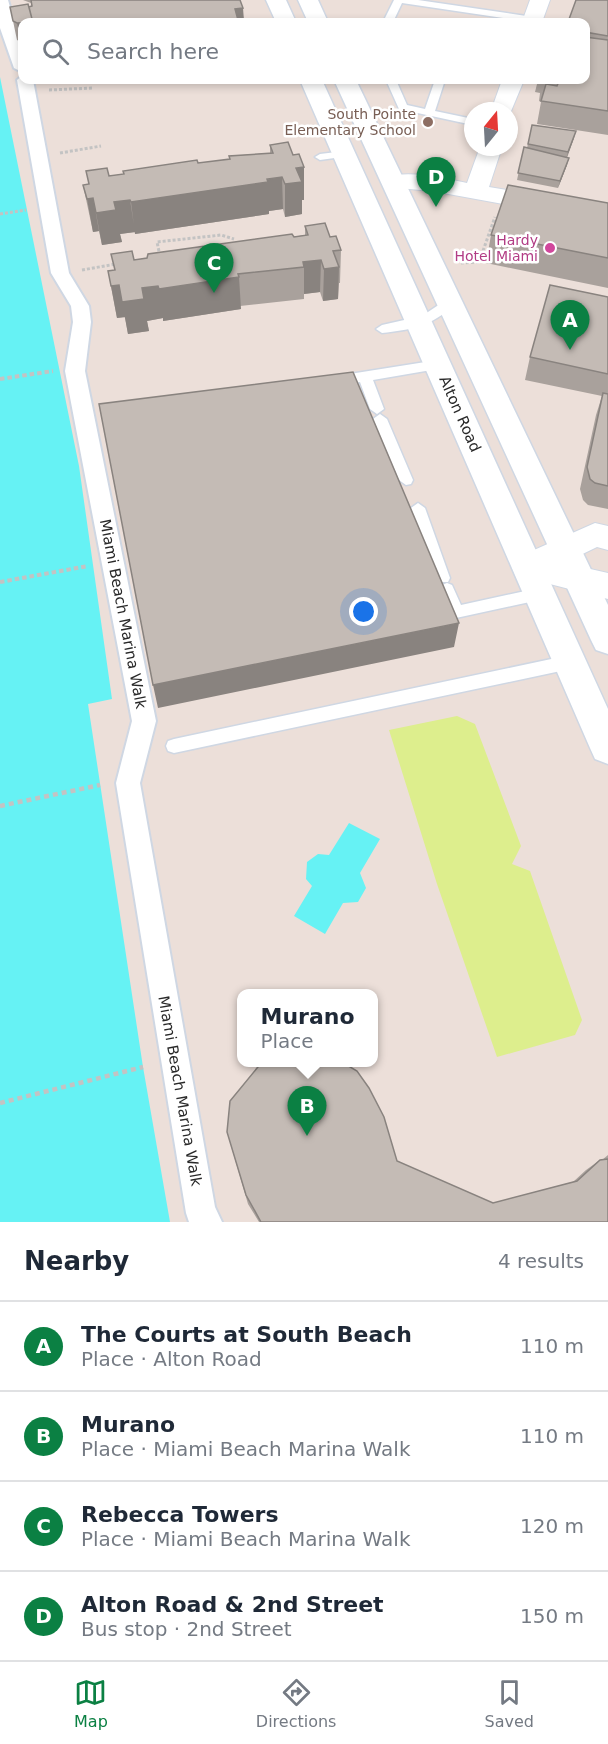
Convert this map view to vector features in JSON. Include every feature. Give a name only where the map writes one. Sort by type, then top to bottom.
[{"type":"street","points":[[1,0],[8,31],[18,57]]},
{"type":"street","points":[[276,0],[284,18]]},
{"type":"street","points":[[308,0],[316,18]]},
{"type":"street","points":[[533,18],[540,0]]},
{"type":"street","name":"Alton Road","points":[[314,84],[608,748]]},
{"type":"street","points":[[347,84],[565,548],[593,582],[608,640]]},
{"type":"street","points":[[505,102],[512,84]]},
{"type":"street","name":"Miami Beach Marina Walk","points":[[26,86],[60,273],[80,306],[75,370],[144,721],[128,783],[199,1202],[201,1213],[207,1222]]},
{"type":"street","points":[[476,191],[487,156]]},
{"type":"street","points":[[359,187],[394,182],[432,184],[608,215]]},
{"type":"street","points":[[533,581],[565,548],[595,535],[608,538]]},
{"type":"street","points":[[533,581],[593,582]]},
{"type":"lane","points":[[390,18],[399,0],[509,18]]},
{"type":"lane","points":[[460,18],[463,10]]},
{"type":"lane","points":[[393,84],[403,107],[464,120]]},
{"type":"lane","points":[[429,113],[439,84]]},
{"type":"lane","points":[[320,157],[345,154]]},
{"type":"lane","points":[[382,329],[420,324],[438,315],[449,302]]},
{"type":"lane","points":[[318,384],[438,365]]},
{"type":"lane","points":[[365,377],[405,480]]},
{"type":"lane","points":[[418,508],[456,612],[533,581]]},
{"type":"lane","points":[[174,746],[570,662]]},
{"type":"path","points":[[26,86],[93,88]]},
{"type":"path","points":[[39,156],[101,146]]},
{"type":"path","points":[[461,263],[479,262],[498,208]]},
{"type":"path","points":[[162,266],[157,242],[221,235],[234,239]]},
{"type":"path","points":[[150,259],[160,257]]},
{"type":"path","points":[[60,273],[118,264]]},
{"type":"path","points":[[0,379],[58,370]]},
{"type":"path","points":[[0,582],[93,565]]},
{"type":"path","points":[[0,806],[100,785]]},
{"type":"path","points":[[0,1103],[143,1067]]},
{"type":"green space","points":[[457,716],[475,724],[521,846],[512,864],[530,871],[582,1020],[575,1035],[497,1057],[437,884],[389,730]]},
{"type":"water","points":[[0,77],[79,466],[112,699],[88,704],[143,1067],[170,1222],[0,1222]]},
{"type":"water","points":[[349,823],[380,839],[360,873],[366,888],[358,902],[343,903],[325,934],[294,916],[312,886],[306,879],[307,862],[318,854],[329,855]]},
{"type":"building","points":[[31,0],[240,0],[243,8],[235,9],[237,18],[32,18],[29,7],[32,6]]},
{"type":"building","points":[[576,0],[608,0],[608,36],[590,33],[590,18],[569,18]]},
{"type":"building","points":[[28,4],[32,18],[18,18],[18,23],[13,21],[10,7]]},
{"type":"building","points":[[590,38],[608,40],[608,111],[541,101],[546,84],[557,86],[558,84],[590,84]]},
{"type":"building","points":[[532,125],[576,131],[568,152],[528,144]]},
{"type":"building","points":[[288,142],[293,155],[299,154],[304,167],[296,168],[302,182],[285,184],[282,177],[267,179],[268,182],[131,202],[130,200],[114,202],[116,210],[96,213],[93,198],[87,199],[83,185],[89,184],[86,171],[107,168],[109,176],[124,174],[123,171],[197,160],[198,163],[230,159],[229,156],[273,153],[270,145]]},
{"type":"building","points":[[524,147],[569,158],[560,181],[518,173]]},
{"type":"building","points":[[508,185],[608,203],[608,258],[491,235]]},
{"type":"building","points":[[325,223],[330,237],[336,236],[341,250],[333,251],[339,267],[324,269],[321,260],[303,262],[304,267],[238,274],[239,277],[159,289],[158,286],[142,288],[144,299],[122,302],[119,285],[111,286],[108,271],[115,270],[111,254],[132,251],[134,260],[147,258],[148,254],[292,234],[294,237],[308,235],[305,226]]},
{"type":"building","points":[[550,285],[608,297],[608,374],[530,357]]},
{"type":"building","points":[[353,372],[459,623],[153,685],[99,404]]},
{"type":"building","points":[[603,393],[608,394],[608,486],[595,483],[590,479],[587,467]]},
{"type":"building","points":[[258,1067],[350,1067],[357,1071],[369,1088],[384,1117],[397,1161],[493,1203],[577,1181],[600,1160],[608,1159],[608,1222],[261,1222],[246,1195],[227,1132],[230,1101]]},
{"type":"place","name":"South Pointe Elementary School","points":[[428,122]]},
{"type":"place","name":"Alton Road & 2nd Street","points":[[436,207]]},
{"type":"place","name":"Hardy Hotel Miami","points":[[550,248]]},
{"type":"place","name":"Rebecca Towers","points":[[214,293]]},
{"type":"place","name":"The Courts at South Beach","points":[[570,350]]},
{"type":"place","name":"Murano","points":[[307,1136]]}]
